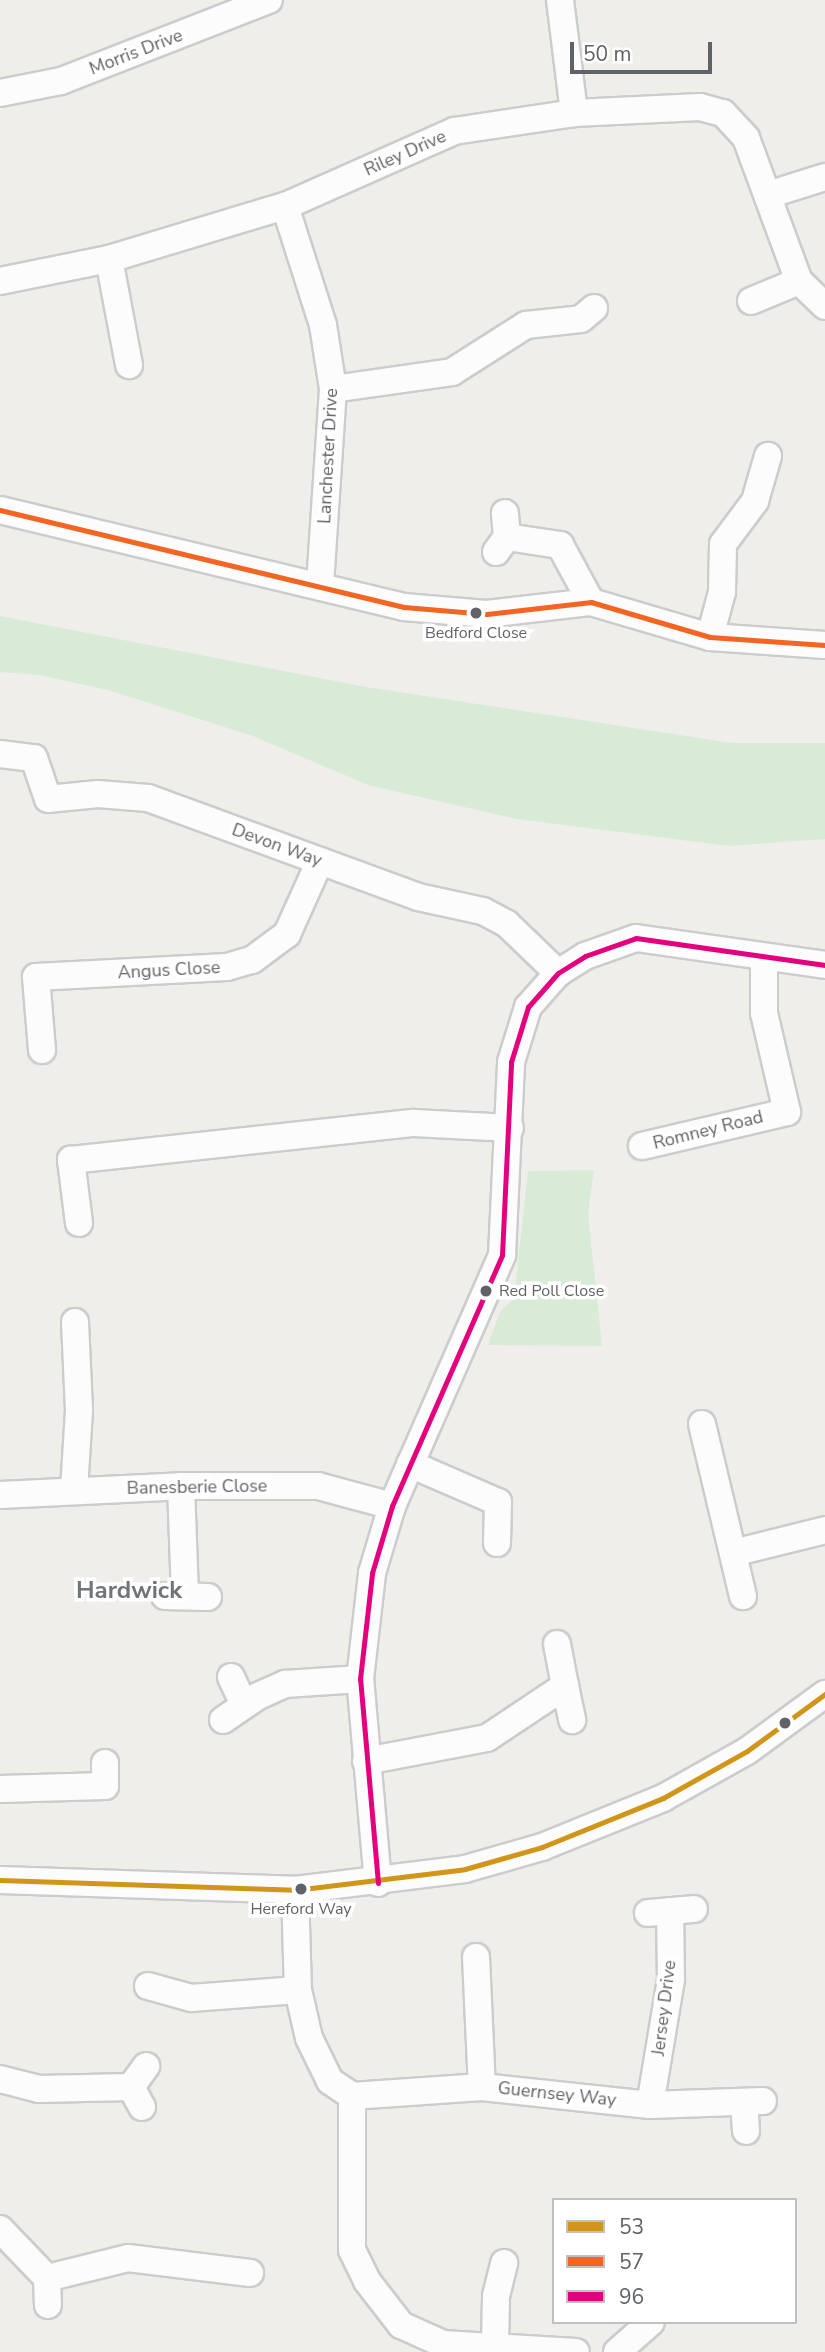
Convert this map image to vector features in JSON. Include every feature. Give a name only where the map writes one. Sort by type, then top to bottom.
[{"type":"street","name":"Morris Drive","points":[[0,93],[61,81],[269,0]]},
{"type":"street","points":[[561,0],[574,113]]},
{"type":"street","name":"Riley Drive","points":[[0,281],[109,259],[285,206],[454,131],[574,113],[700,107],[723,113],[746,138],[799,281],[825,306]]},
{"type":"street","points":[[768,195],[825,177]]},
{"type":"street","name":"Lanchester Drive","points":[[285,206],[323,325],[333,390],[320,587]]},
{"type":"street","points":[[109,259],[129,365]]},
{"type":"street","points":[[751,301],[799,281]]},
{"type":"street","points":[[333,390],[452,372],[526,326],[581,319],[594,309]]},
{"type":"street","points":[[710,637],[722,592],[723,544],[755,501],[768,456]]},
{"type":"street","points":[[0,510],[404,607],[487,614],[591,602],[710,637],[825,645]]},
{"type":"street","points":[[503,534],[560,545],[591,602]]},
{"type":"street","name":"Devon Way","points":[[0,754],[34,758],[48,799],[134,794],[418,897],[483,911],[507,924],[558,973]]},
{"type":"street","name":"Angus Close","points":[[42,1050],[36,976],[227,967],[252,960],[288,934],[320,861]]},
{"type":"street","points":[[378,1883],[360,1679],[372,1573],[392,1506],[492,1285],[502,1255],[511,1062],[528,1007],[558,973],[605,946],[636,938],[825,965]]},
{"type":"street","name":"Romney Road","points":[[642,1146],[787,1112],[764,1013],[764,958]]},
{"type":"street","points":[[79,1223],[71,1160],[414,1123],[510,1128]]},
{"type":"street","points":[[74,1490],[79,1410],[75,1322]]},
{"type":"street","points":[[702,1424],[743,1596]]},
{"type":"street","points":[[410,1464],[498,1502],[497,1543]]},
{"type":"street","points":[[181,1486],[186,1596]]},
{"type":"street","name":"Banesberie Close","points":[[0,1495],[181,1486],[318,1486],[392,1506]]},
{"type":"street","points":[[733,1553],[825,1530]]},
{"type":"street","points":[[557,1644],[572,1720]]},
{"type":"street","points":[[231,1677],[234,1713],[285,1685],[360,1679]]},
{"type":"street","points":[[366,1761],[486,1738],[565,1686]]},
{"type":"street","points":[[0,1880],[295,1890],[378,1883],[465,1869],[602,1825],[704,1778],[825,1694]]},
{"type":"street","points":[[0,1789],[105,1786],[105,1763]]},
{"type":"street","points":[[295,1890],[299,1990],[318,2064],[330,2081],[352,2096],[352,2250],[367,2281],[401,2325],[443,2344],[495,2345],[576,2352]]},
{"type":"street","name":"Jersey Drive","points":[[650,2105],[671,1979],[671,1911]]},
{"type":"street","points":[[476,1957],[482,2087]]},
{"type":"street","points":[[148,1986],[191,1998],[299,1990]]},
{"type":"street","points":[[0,2079],[39,2089],[140,2087]]},
{"type":"street","name":"Guernsey Way","points":[[352,2096],[482,2087],[650,2105],[753,2101],[746,2131]]},
{"type":"street","points":[[0,2229],[47,2278],[48,2305]]},
{"type":"street","points":[[47,2278],[128,2258],[250,2273]]},
{"type":"street","points":[[495,2345],[496,2296],[504,2263]]},
{"type":"street","points":[[617,2352],[649,2324]]},
{"type":"green space","points":[[0,616],[366,687],[732,743],[825,743],[825,839],[729,846],[517,819],[368,785],[253,736],[108,690],[39,675],[0,672]]},
{"type":"green space","points":[[594,1170],[588,1213],[602,1346],[488,1345],[500,1312],[514,1298],[528,1171]]},
{"type":"transit line","name":"57","points":[[0,510],[404,607],[487,614],[591,602],[710,637],[825,645]]},
{"type":"transit line","name":"96","points":[[378,1883],[360,1679],[372,1573],[392,1506],[502,1255],[511,1062],[528,1007],[558,973],[585,956],[636,938],[825,965]]},
{"type":"transit line","name":"53","points":[[0,1880],[295,1890],[465,1869],[542,1847],[663,1798],[747,1751],[825,1694]]},
{"type":"place","name":"Bedford Close","points":[[476,613]]},
{"type":"place","name":"Red Poll Close","points":[[486,1291]]},
{"type":"place","name":"Hereford Way","points":[[301,1889]]},
{"type":"district","name":"Hardwick","points":[[129,1591]]}]
